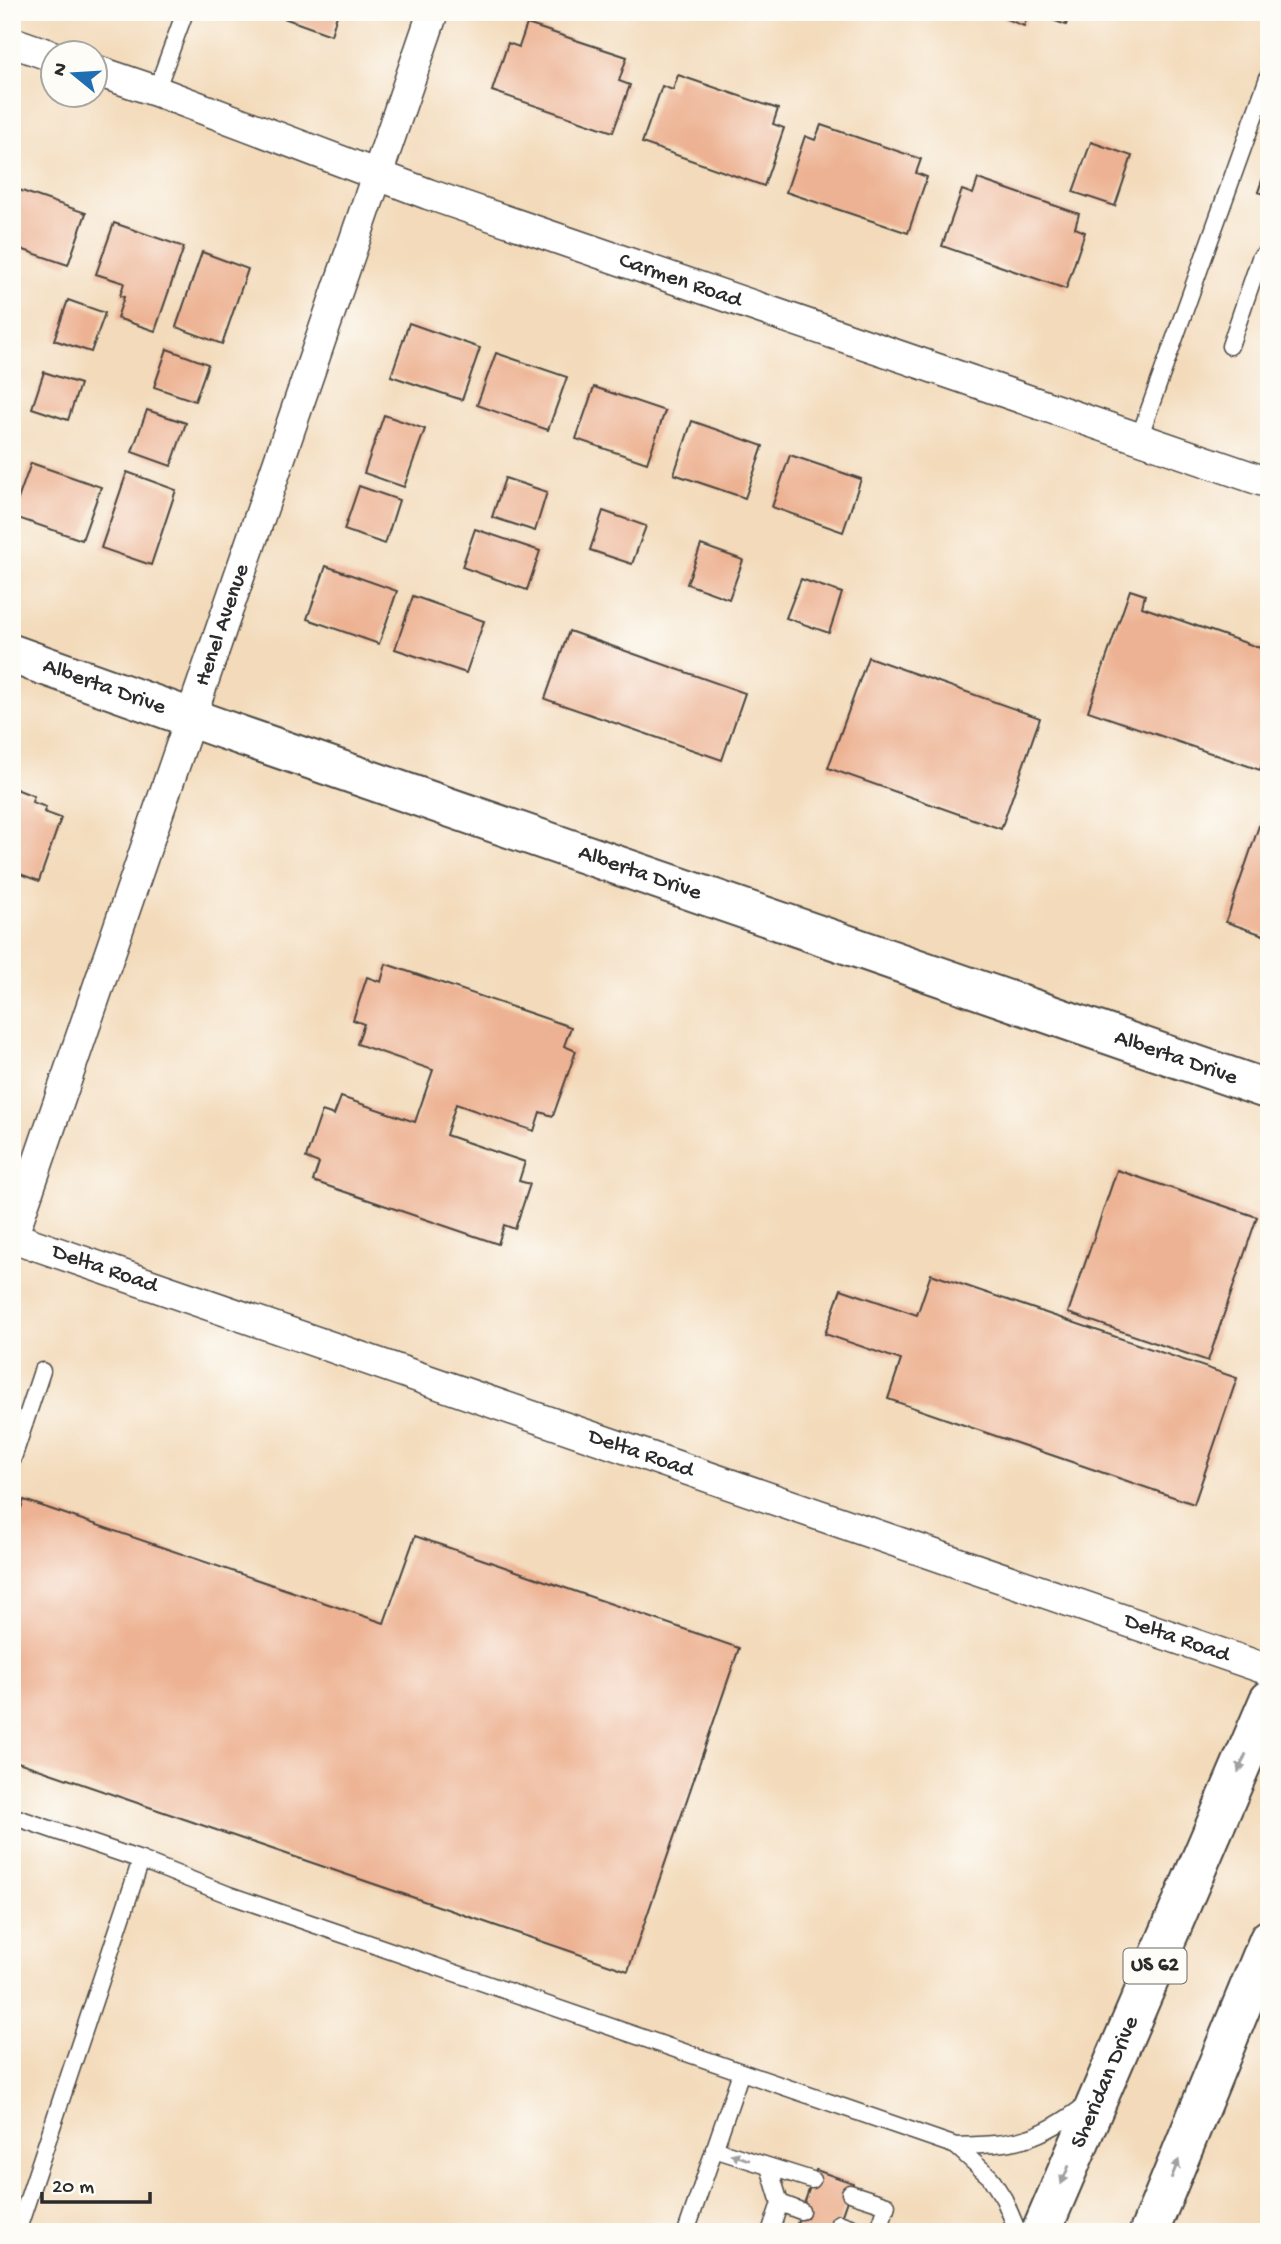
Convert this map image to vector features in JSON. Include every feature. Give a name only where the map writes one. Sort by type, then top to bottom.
[{"type":"street","name":"Henel Avenue","points":[[12,1238],[433,12]]},
{"type":"street","points":[[12,42],[38,51]]},
{"type":"street","name":"Carmen Road","points":[[108,75],[377,176],[1269,483]]},
{"type":"street","name":"Alberta Drive","points":[[12,654],[1269,1090]]},
{"type":"street","name":"Delta Road","points":[[12,1238],[1269,1671]]},
{"type":"street","name":"Sheridan Drive","points":[[1041,2232],[1269,1700]]},
{"type":"street","points":[[1149,2232],[1252,1993],[1269,1939]]},
{"type":"lane","points":[[156,91],[185,12]]},
{"type":"lane","points":[[1139,438],[1269,75]]},
{"type":"lane","points":[[1230,346],[1260,258],[1269,249]]},
{"type":"lane","points":[[12,1461],[42,1371]]},
{"type":"lane","points":[[12,1816],[141,1860],[229,1895],[956,2146],[1022,2141],[1047,2132],[1100,2094]]},
{"type":"lane","points":[[17,2232],[141,1860]]},
{"type":"lane","points":[[686,2232],[741,2072]]},
{"type":"lane","points":[[956,2146],[990,2177],[1004,2199],[1017,2232]]},
{"type":"lane","points":[[715,2149],[812,2180]]},
{"type":"lane","points":[[769,2167],[780,2203],[770,2232]]},
{"type":"lane","points":[[850,2193],[887,2205],[878,2232]]},
{"type":"lane","points":[[780,2203],[801,2211]]},
{"type":"lane","points":[[839,2223],[864,2232]]},
{"type":"building","points":[[267,12],[338,12],[331,35]]},
{"type":"building","points":[[988,12],[1029,12],[1024,26]]},
{"type":"building","points":[[1031,12],[1070,12],[1066,25]]},
{"type":"building","points":[[527,24],[627,57],[619,81],[630,85],[613,132],[492,91],[508,43],[519,47]]},
{"type":"building","points":[[678,75],[778,109],[773,124],[784,128],[764,186],[642,143],[662,86],[673,90]]},
{"type":"building","points":[[821,125],[921,159],[916,173],[927,177],[908,233],[786,192],[805,136],[815,140]]},
{"type":"building","points":[[1091,142],[1132,156],[1115,206],[1073,192]]},
{"type":"building","points":[[1269,163],[1269,196],[1258,192]]},
{"type":"building","points":[[978,179],[1079,214],[1075,228],[1085,232],[1066,289],[942,246],[962,190],[973,194]]},
{"type":"building","points":[[16,189],[86,213],[68,265],[12,246],[12,200]]},
{"type":"building","points":[[114,223],[184,247],[155,331],[117,318],[124,297],[120,296],[124,283],[96,274]]},
{"type":"building","points":[[202,252],[248,269],[222,344],[176,327]]},
{"type":"building","points":[[68,300],[105,313],[91,352],[54,340]]},
{"type":"building","points":[[409,323],[480,348],[462,400],[391,376]]},
{"type":"building","points":[[167,349],[208,364],[195,401],[154,387]]},
{"type":"building","points":[[496,353],[567,377],[548,430],[477,405]]},
{"type":"building","points":[[44,372],[80,384],[68,420],[32,408]]},
{"type":"building","points":[[594,387],[665,411],[647,463],[576,439]]},
{"type":"building","points":[[147,410],[186,423],[171,466],[132,452]]},
{"type":"building","points":[[384,415],[425,429],[404,487],[364,473]]},
{"type":"building","points":[[692,421],[763,446],[745,498],[674,474]]},
{"type":"building","points":[[790,455],[861,479],[843,532],[772,507]]},
{"type":"building","points":[[31,463],[101,487],[82,540],[12,516]]},
{"type":"building","points":[[127,472],[176,490],[151,565],[101,548]]},
{"type":"building","points":[[505,478],[547,492],[535,531],[492,517]]},
{"type":"building","points":[[359,486],[399,500],[385,544],[344,530]]},
{"type":"building","points":[[603,511],[646,526],[632,564],[590,550]]},
{"type":"building","points":[[475,529],[540,551],[527,590],[462,567]]},
{"type":"building","points":[[701,545],[743,560],[729,599],[687,584]]},
{"type":"building","points":[[326,566],[397,591],[379,644],[307,619]]},
{"type":"building","points":[[801,579],[842,593],[829,633],[786,618]]},
{"type":"building","points":[[1130,590],[1145,595],[1142,607],[1269,651],[1269,745],[1260,770],[1088,711]]},
{"type":"building","points":[[413,596],[484,621],[466,673],[395,649]]},
{"type":"building","points":[[569,631],[745,693],[722,760],[545,699]]},
{"type":"building","points":[[868,657],[1040,718],[1001,829],[828,768]]},
{"type":"building","points":[[16,789],[34,796],[32,802],[46,807],[44,812],[61,818],[39,881],[12,871],[12,794],[14,795]]},
{"type":"building","points":[[1264,811],[1269,813],[1269,937],[1226,922]]},
{"type":"building","points":[[12,955],[18,957],[13,973],[12,973]]},
{"type":"building","points":[[386,964],[571,1027],[564,1046],[576,1051],[553,1116],[540,1112],[534,1131],[456,1104],[446,1135],[525,1162],[519,1181],[530,1184],[515,1229],[504,1225],[498,1244],[313,1181],[319,1163],[306,1158],[322,1111],[334,1115],[341,1097],[415,1122],[433,1070],[357,1044],[364,1024],[353,1020],[367,977],[381,982]]},
{"type":"building","points":[[1117,1170],[1257,1217],[1208,1361],[1068,1313]]},
{"type":"building","points":[[931,1274],[1237,1378],[1194,1504],[888,1399],[901,1360],[825,1334],[841,1289],[917,1315]]},
{"type":"building","points":[[24,1500],[384,1623],[415,1536],[739,1648],[628,1971],[12,1760],[12,1533]]},
{"type":"building","points":[[816,2170],[853,2183],[836,2232],[794,2232]]}]
